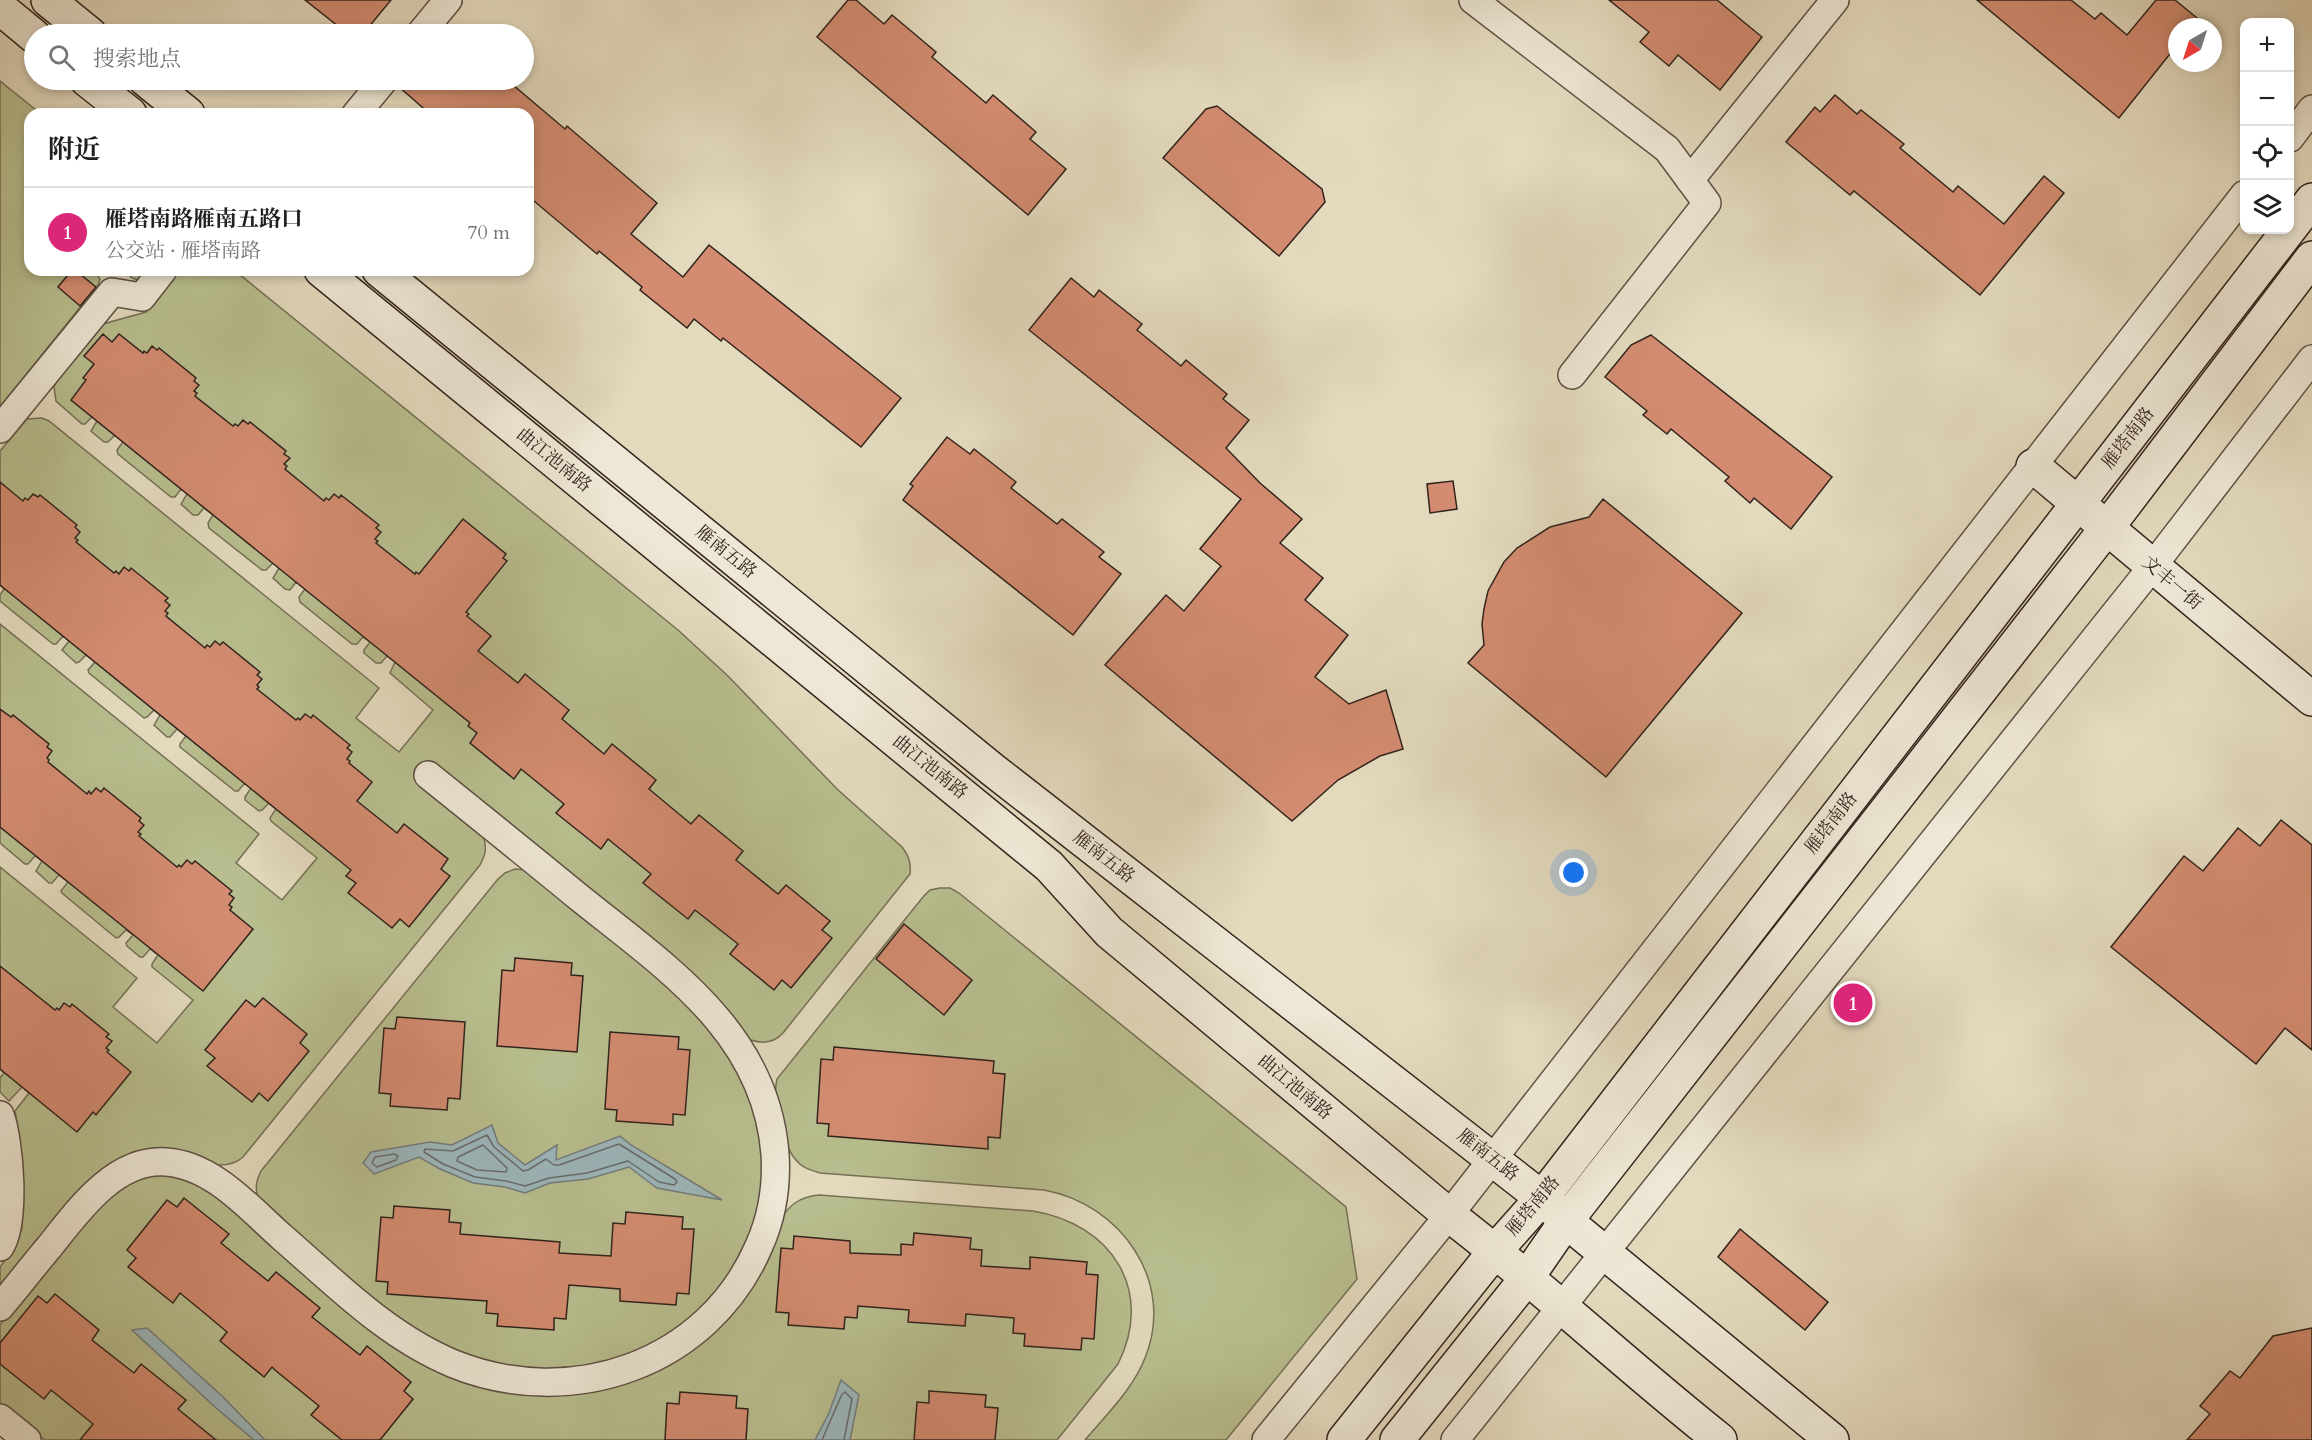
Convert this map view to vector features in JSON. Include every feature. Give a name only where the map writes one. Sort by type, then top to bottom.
[{"type":"main road","points":[[48,0],[78,24]]},
{"type":"main road","points":[[0,8],[24,28]]},
{"type":"main road","points":[[100,90],[122,108]]},
{"type":"main road","points":[[158,90],[181,108]]},
{"type":"main road","name":"雁塔南路","points":[[1344,1440],[1495,1251],[1542,1198],[2312,201]]},
{"type":"main road","name":"雁塔南路","points":[[1397,1440],[1526,1279],[1566,1221],[2106,529],[2312,258]]},
{"type":"main road","name":"曲江池南路","points":[[328,276],[1041,858],[1109,932],[1526,1279]]},
{"type":"main road","name":"雁南五路","points":[[387,276],[993,770],[1542,1198],[1566,1221],[1832,1440]]},
{"type":"main road","name":"文丰一街","points":[[2033,466],[2312,699]]},
{"type":"main road","points":[[1526,1279],[1720,1440]]},
{"type":"street","points":[[428,24],[448,0]]},
{"type":"street","points":[[1473,0],[1667,149],[1707,203],[1572,375]]},
{"type":"street","points":[[1690,180],[1835,0]]},
{"type":"street","points":[[361,108],[376,90]]},
{"type":"street","points":[[2294,132],[2312,109]]},
{"type":"street","points":[[1266,1440],[1449,1215],[2240,200]]},
{"type":"street","points":[[0,429],[112,291],[141,297],[158,276]]},
{"type":"street","points":[[1455,1440],[2152,567],[2312,359]]},
{"type":"street","points":[[0,1307],[96,1192],[123,1172],[156,1161],[183,1164],[214,1179],[364,1308],[407,1340],[469,1370],[505,1379],[537,1383],[574,1382],[631,1368],[669,1350],[687,1338],[732,1293],[744,1276],[763,1238],[775,1181],[771,1123],[762,1093],[749,1064],[722,1024],[682,981],[428,775]]},
{"type":"street","points":[[0,1115],[6,1139],[10,1212],[7,1233],[0,1247]]},
{"type":"street","points":[[0,1418],[27,1440]]},
{"type":"green space","points":[[0,81],[34,108],[24,108],[24,276],[98,276],[100,279],[98,285],[0,407]]},
{"type":"green space","points":[[130,276],[143,276],[138,280]]},
{"type":"green space","points":[[174,276],[241,276],[678,630],[728,676],[837,789],[902,847],[909,860],[910,874],[783,1033],[772,1041],[760,1042],[751,1040],[483,836],[485,850],[480,865],[243,1157],[224,1165],[213,1165],[156,1150],[0,1289],[0,1267],[16,1245],[22,1228],[18,1129],[15,1111],[29,1093],[22,1087],[9,1101],[0,1092],[0,1078],[4,1073],[0,1069],[0,867],[137,978],[113,1007],[157,1043],[193,1000],[152,967],[158,955],[150,949],[143,957],[140,957],[126,943],[133,935],[126,930],[116,938],[62,893],[61,891],[68,882],[59,875],[52,883],[49,883],[36,871],[42,861],[35,856],[28,864],[25,864],[0,843],[0,624],[259,834],[236,863],[282,900],[317,858],[271,821],[270,818],[276,809],[269,803],[259,811],[245,800],[251,788],[245,783],[238,791],[235,791],[180,747],[186,736],[177,729],[170,737],[167,737],[154,725],[160,715],[154,710],[144,718],[89,673],[88,670],[95,662],[86,655],[76,663],[62,650],[69,641],[63,636],[56,644],[53,644],[0,601],[0,595],[4,589],[0,585],[0,451],[27,419],[42,418],[49,421],[379,688],[356,718],[399,752],[433,710],[390,673],[395,662],[387,656],[381,663],[376,663],[364,653],[370,642],[363,637],[357,644],[352,644],[300,602],[299,597],[305,589],[296,582],[290,590],[285,589],[273,578],[279,568],[273,563],[266,570],[262,570],[209,528],[208,523],[213,515],[204,508],[198,515],[193,515],[181,504],[187,494],[181,489],[175,497],[171,497],[118,454],[117,450],[123,442],[115,435],[108,442],[104,442],[91,431],[97,421],[92,417],[82,424],[56,401],[54,387],[57,380],[103,324],[146,312]]},
{"type":"green space","points":[[515,869],[526,870],[659,976],[720,1039],[751,1096],[763,1141],[762,1199],[744,1255],[710,1303],[670,1336],[606,1364],[536,1371],[478,1361],[425,1337],[372,1300],[258,1199],[257,1195],[256,1185],[261,1171],[498,879]]},
{"type":"green space","points":[[950,888],[959,893],[1346,1207],[1357,1279],[1226,1440],[1085,1440],[1134,1380],[1145,1358],[1153,1330],[1153,1302],[1147,1275],[1135,1251],[1118,1229],[1097,1211],[1072,1198],[1044,1190],[820,1173],[801,1165],[791,1153],[777,1109],[777,1079],[923,897],[930,890]]},
{"type":"green space","points":[[174,1173],[213,1192],[424,1363],[644,1375],[779,1223],[786,1211],[800,1200],[819,1195],[1033,1211],[1061,1218],[1084,1230],[1104,1246],[1119,1265],[1128,1286],[1131,1311],[1128,1337],[1118,1364],[1057,1440],[45,1440],[0,1404],[0,1325],[77,1230],[112,1194],[138,1177]]},
{"type":"water","points":[[492,1125],[498,1143],[525,1165],[557,1145],[556,1160],[620,1136],[722,1200],[657,1188],[629,1167],[588,1179],[550,1183],[525,1193],[505,1187],[473,1183],[419,1157],[374,1174],[363,1163],[371,1152],[430,1142],[452,1145]]},
{"type":"water","points":[[147,1328],[222,1396],[265,1440],[254,1440],[132,1330]]},
{"type":"water","points":[[841,1380],[859,1395],[850,1440],[815,1440],[829,1413]]},
{"type":"building","points":[[305,0],[391,0],[371,24],[335,24]]},
{"type":"building","points":[[848,0],[856,0],[884,24],[892,15],[936,52],[932,57],[986,103],[993,95],[1036,132],[1030,139],[1066,169],[1028,215],[817,37]]},
{"type":"building","points":[[1609,0],[1717,0],[1762,37],[1720,90],[1678,55],[1669,66],[1640,42],[1649,32]]},
{"type":"building","points":[[1977,0],[2071,0],[2095,19],[2101,13],[2127,35],[2156,0],[2175,0],[2197,18],[2168,18],[2168,56],[2119,118]]},
{"type":"building","points":[[403,90],[519,90],[565,129],[567,126],[657,203],[631,234],[683,277],[709,245],[901,398],[861,447],[723,338],[721,341],[694,319],[687,328],[640,290],[642,287],[599,251],[597,254],[534,201],[534,108],[423,108]]},
{"type":"building","points":[[1835,95],[1857,114],[1861,110],[1904,144],[1900,148],[1953,192],[1958,186],[2004,224],[2044,176],[2064,193],[1980,295],[1854,191],[1850,195],[1786,142],[1815,107],[1820,112]]},
{"type":"building","points":[[1217,106],[1322,189],[1325,202],[1279,256],[1163,158],[1206,109]]},
{"type":"building","points":[[67,276],[82,276],[96,287],[80,306],[58,287]]},
{"type":"building","points":[[1071,278],[1094,297],[1099,290],[1142,324],[1137,330],[1181,366],[1186,360],[1227,394],[1223,399],[1249,420],[1226,448],[1260,483],[1302,519],[1280,543],[1323,578],[1305,600],[1348,635],[1315,677],[1349,704],[1386,690],[1403,749],[1380,756],[1338,780],[1292,821],[1105,665],[1166,595],[1184,611],[1221,566],[1200,549],[1241,499],[1029,330]]},
{"type":"building","points":[[103,334],[112,342],[119,334],[143,353],[144,351],[147,353],[152,346],[157,350],[159,348],[196,378],[194,381],[199,385],[194,391],[197,393],[195,396],[233,426],[235,424],[238,426],[243,420],[248,424],[250,422],[286,451],[284,454],[290,458],[284,464],[287,466],[285,469],[324,501],[326,498],[329,500],[334,494],[339,498],[341,495],[379,525],[376,528],[381,532],[375,539],[378,541],[376,543],[415,574],[416,572],[419,574],[463,519],[506,554],[503,558],[507,561],[466,612],[469,614],[467,616],[491,636],[478,651],[518,683],[525,674],[569,710],[562,719],[604,754],[612,744],[656,780],[649,789],[691,824],[699,815],[743,851],[736,860],[778,894],[786,885],[830,921],[822,930],[832,938],[791,988],[782,980],[774,990],[730,954],[738,944],[695,910],[688,919],[643,883],[651,874],[608,839],[601,849],[556,813],[564,804],[521,769],[514,779],[470,743],[477,733],[468,726],[470,723],[71,400],[86,380],[83,378],[94,364],[84,356]]},
{"type":"building","points":[[1651,335],[1832,477],[1791,529],[1754,498],[1750,503],[1725,481],[1729,477],[1671,429],[1667,434],[1643,415],[1647,411],[1605,377],[1631,345]]},
{"type":"building","points":[[947,437],[970,454],[974,449],[1016,482],[1011,488],[1057,524],[1062,519],[1104,552],[1099,557],[1121,574],[1073,635],[903,500],[913,486],[910,484]]},
{"type":"building","points":[[1453,481],[1457,509],[1430,513],[1427,484]]},
{"type":"building","points":[[0,482],[23,501],[25,498],[28,500],[33,494],[38,497],[40,495],[77,525],[75,527],[80,532],[75,538],[78,540],[76,542],[114,573],[116,571],[119,574],[124,567],[129,571],[131,568],[168,598],[165,601],[170,605],[165,611],[168,613],[166,616],[205,648],[207,645],[210,647],[215,641],[220,645],[223,642],[260,672],[257,675],[262,679],[257,689],[296,720],[298,718],[300,720],[305,714],[311,718],[313,715],[350,745],[347,748],[352,752],[347,759],[349,763],[372,782],[357,801],[397,833],[404,824],[448,859],[441,869],[450,876],[409,927],[400,919],[392,928],[348,893],[356,883],[346,876],[351,870],[0,585]]},
{"type":"building","points":[[1603,499],[1742,613],[1606,777],[1468,663],[1484,645],[1482,624],[1488,591],[1504,562],[1517,548],[1550,527],[1589,517]]},
{"type":"building","points":[[0,709],[11,717],[13,715],[49,744],[47,747],[52,751],[47,758],[48,762],[87,794],[89,791],[91,794],[96,788],[101,792],[104,788],[141,818],[139,821],[144,825],[138,832],[141,834],[139,836],[177,867],[179,865],[181,867],[187,860],[192,864],[195,861],[232,891],[229,894],[234,898],[229,905],[232,907],[230,910],[253,929],[203,991],[0,827]]},
{"type":"building","points":[[2281,820],[2312,845],[2312,1050],[2285,1028],[2256,1064],[2111,947],[2184,856],[2203,871],[2238,828],[2260,846]]},
{"type":"building","points":[[904,924],[972,980],[944,1015],[876,959]]},
{"type":"building","points":[[515,958],[572,963],[571,975],[583,976],[577,1052],[497,1046],[502,970],[514,971]]},
{"type":"building","points":[[0,966],[55,1010],[57,1008],[59,1010],[64,1003],[70,1007],[72,1004],[109,1034],[106,1037],[112,1041],[106,1048],[109,1050],[107,1052],[131,1072],[96,1115],[93,1112],[77,1132],[0,1069]]},
{"type":"building","points":[[263,998],[307,1034],[300,1043],[309,1051],[268,1101],[259,1093],[252,1102],[207,1066],[215,1058],[205,1050],[246,1000],[255,1007]]},
{"type":"building","points":[[397,1017],[465,1022],[460,1099],[448,1098],[447,1110],[390,1106],[391,1094],[379,1093],[384,1028],[395,1029]]},
{"type":"building","points":[[610,1032],[679,1037],[678,1049],[690,1050],[685,1115],[673,1114],[673,1125],[616,1121],[617,1110],[605,1109]]},
{"type":"building","points":[[834,1047],[994,1061],[993,1073],[1005,1074],[1000,1138],[988,1137],[988,1149],[828,1136],[829,1124],[817,1123],[821,1059],[833,1060]]},
{"type":"building","points":[[184,1198],[229,1234],[221,1243],[248,1265],[268,1281],[276,1272],[320,1308],[312,1317],[360,1355],[367,1346],[411,1382],[404,1391],[413,1399],[380,1440],[342,1440],[311,1415],[319,1406],[272,1367],[264,1377],[220,1341],[227,1332],[180,1293],[173,1303],[128,1267],[136,1258],[127,1250],[167,1200],[177,1207]]},
{"type":"building","points":[[394,1206],[450,1210],[449,1222],[461,1223],[460,1234],[560,1242],[559,1253],[611,1256],[613,1223],[625,1224],[626,1212],[683,1217],[682,1229],[694,1229],[689,1294],[677,1293],[676,1305],[620,1301],[620,1289],[569,1285],[566,1319],[554,1318],[554,1330],[497,1326],[498,1314],[486,1313],[487,1301],[387,1294],[388,1282],[376,1281],[381,1217],[393,1218]]},
{"type":"building","points":[[1740,1229],[1828,1302],[1805,1330],[1718,1257]]},
{"type":"building","points":[[914,1233],[971,1238],[970,1249],[982,1250],[981,1266],[1030,1269],[1030,1257],[1087,1262],[1086,1274],[1098,1275],[1094,1339],[1082,1338],[1081,1350],[1024,1346],[1025,1334],[1013,1333],[1014,1318],[966,1314],[965,1326],[908,1322],[909,1310],[858,1306],[857,1318],[845,1317],[844,1329],[788,1325],[789,1313],[776,1312],[781,1248],[793,1249],[794,1236],[850,1241],[850,1253],[901,1255],[901,1244],[913,1245]]},
{"type":"building","points":[[55,1294],[99,1330],[92,1340],[134,1373],[141,1364],[186,1400],[178,1409],[216,1440],[80,1440],[93,1424],[51,1390],[44,1399],[0,1364],[0,1343],[38,1296],[47,1303]]},
{"type":"building","points":[[2312,1328],[2312,1440],[2187,1440],[2210,1414],[2200,1406],[2230,1371],[2240,1378],[2273,1336]]},
{"type":"building","points":[[929,1391],[986,1395],[985,1407],[998,1408],[995,1440],[914,1440],[917,1402],[929,1403]]},
{"type":"building","points":[[680,1392],[737,1396],[736,1408],[748,1409],[746,1440],[665,1440],[667,1403],[679,1404]]},
{"type":"place","name":"雁塔南路雁南五路口","points":[[1853,1003]]}]
